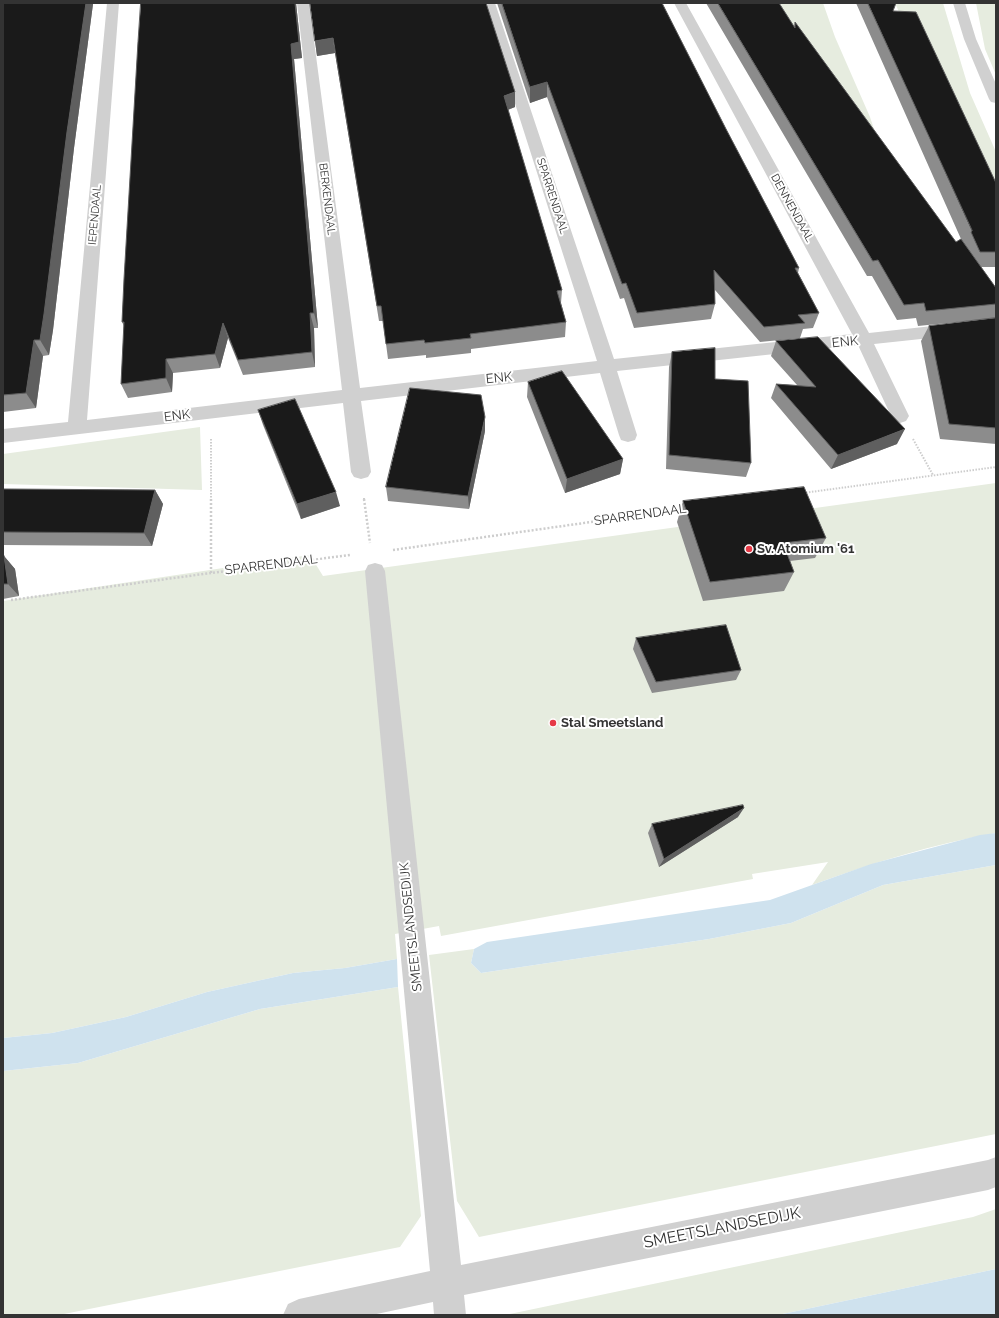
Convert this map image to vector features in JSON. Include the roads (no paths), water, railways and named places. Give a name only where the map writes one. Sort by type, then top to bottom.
[{"type":"street","name":"IEPENDAAL","points":[[77,428],[113,3]]},
{"type":"street","name":"BERKENDAAL","points":[[303,3],[351,395]]},
{"type":"street","name":"SPARRENDAAL","points":[[489,3],[608,366],[628,435]]},
{"type":"street","name":"DENNENDAAL","points":[[680,3],[864,340],[900,416]]},
{"type":"street","points":[[959,3],[970,39],[996,98]]},
{"type":"street","name":"ENK","points":[[3,436],[608,366],[996,325]]},
{"type":"street","points":[[351,395],[361,472]]},
{"type":"street","name":"SMEETSLANDSEDIJK","points":[[373,562],[450,1315]]},
{"type":"street","name":"SMEETSLANDSEDIJK","points":[[299,1315],[447,1283],[988,1175],[996,1172]]},
{"type":"water","points":[[996,833],[996,865],[883,885],[791,923],[709,939],[481,973],[471,963],[474,949],[487,942],[770,900],[871,864],[980,835]]},
{"type":"water","points":[[397,959],[398,987],[260,1009],[78,1063],[3,1071],[3,1038],[52,1033],[126,1017],[207,992],[293,973],[345,968]]},
{"type":"water","points":[[996,1269],[996,1315],[778,1315]]},
{"type":"place","name":"Sv. Atomium '61","points":[[749,549]]},
{"type":"place","name":"Stal Smeetsland","points":[[553,723]]}]
